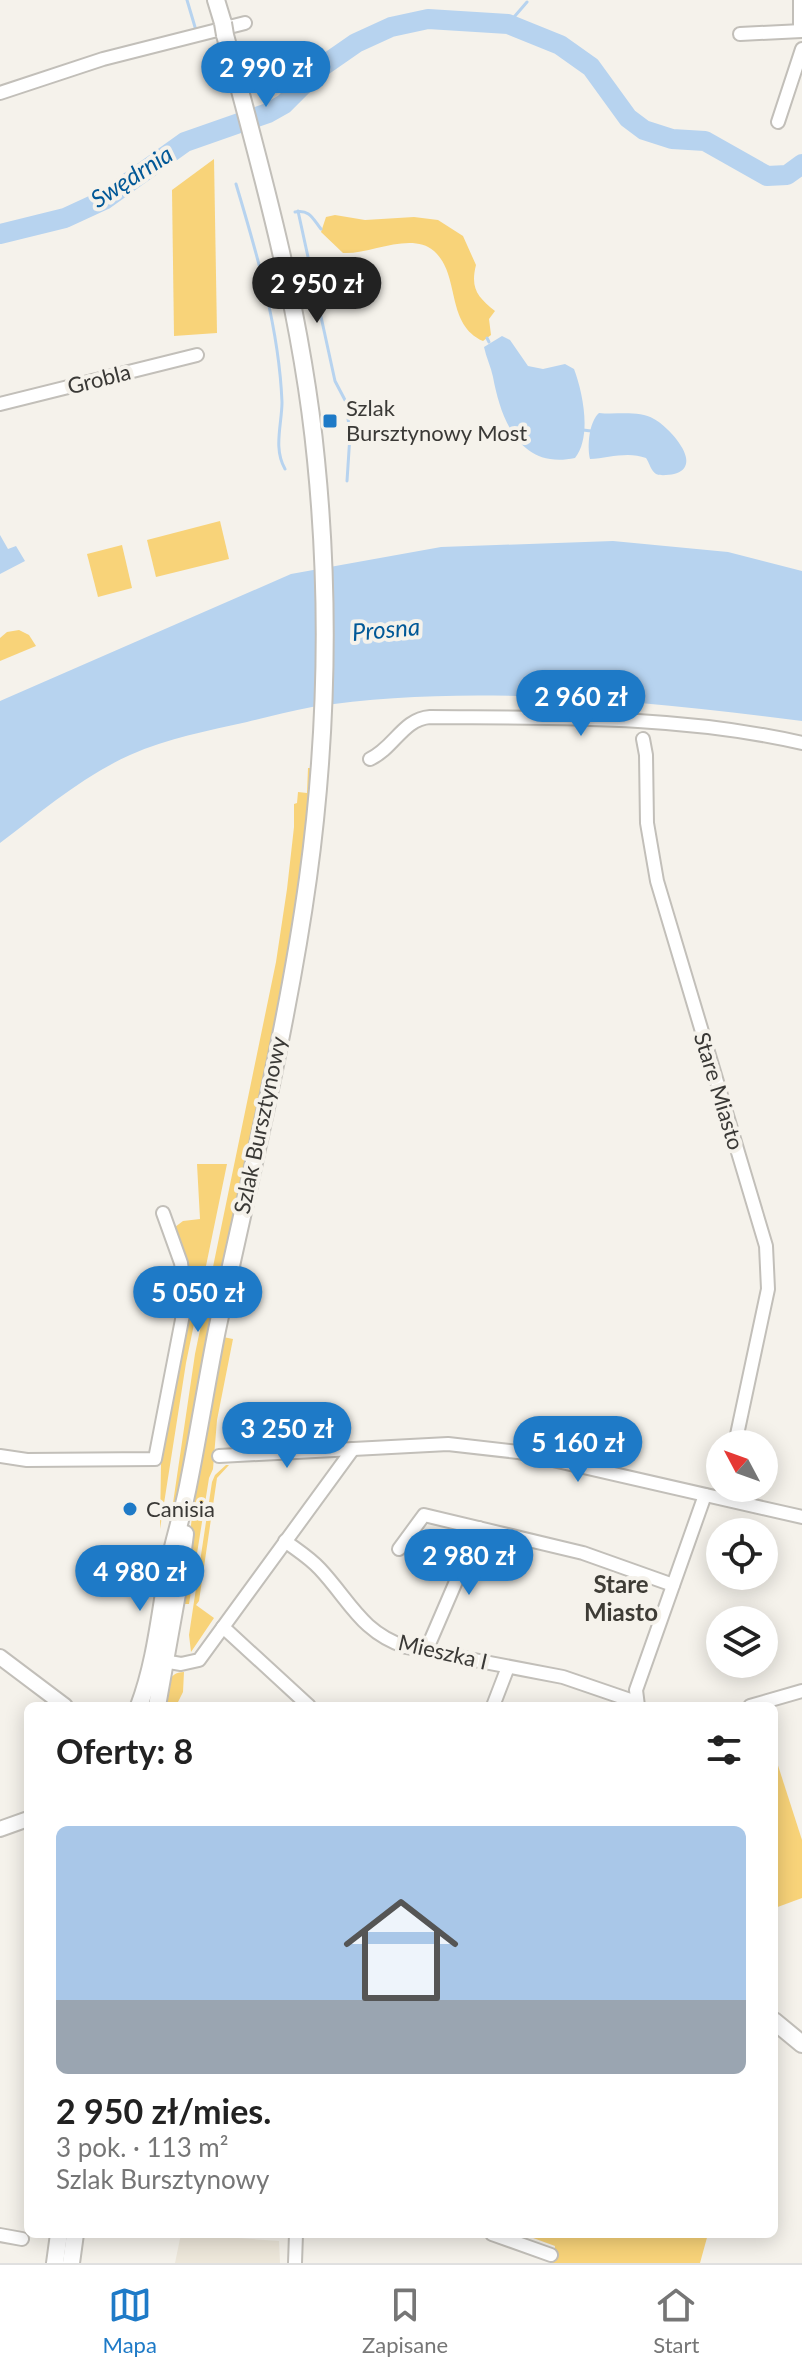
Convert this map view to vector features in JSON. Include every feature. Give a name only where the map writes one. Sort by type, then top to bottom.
[{"type":"main road","name":"Szlak Bursztynowy","points":[[157,1702],[169,1567],[189,1484],[214,1346],[300,927],[322,725],[325,631],[323,550],[310,407],[294,309],[216,0]]},
{"type":"main road","name":"Szlak Bursztynowy","points":[[141,1702],[159,1661]]},
{"type":"main road","points":[[778,2024],[802,2044]]},
{"type":"main road","points":[[55,2263],[58,2238]]},
{"type":"main road","points":[[71,2263],[74,2238]]},
{"type":"street","points":[[740,34],[801,31],[800,0]]},
{"type":"street","points":[[0,93],[103,59],[245,23]]},
{"type":"street","points":[[778,122],[802,49]]},
{"type":"street","name":"Grobla","points":[[0,404],[197,355]]},
{"type":"street","points":[[370,759],[387,749],[413,721],[430,717],[670,724],[802,743]]},
{"type":"street","name":"Stare Miasto","points":[[643,739],[647,823],[657,881],[766,1246],[768,1267],[764,1310],[738,1430]]},
{"type":"street","points":[[0,1456],[27,1460],[155,1459],[186,1299],[181,1263],[163,1213]]},
{"type":"street","points":[[219,1456],[448,1444],[518,1452],[705,1495],[636,1690],[637,1702]]},
{"type":"street","points":[[159,1661],[187,1664],[199,1660],[353,1449]]},
{"type":"street","points":[[753,1502],[802,1517]]},
{"type":"street","points":[[399,1549],[424,1515],[583,1553],[673,1585]]},
{"type":"street","points":[[426,1651],[479,1528]]},
{"type":"street","name":"Mieszka I","points":[[285,1541],[316,1565],[370,1629],[392,1643],[563,1677],[632,1702]]},
{"type":"street","points":[[223,1627],[305,1702]]},
{"type":"street","points":[[0,1657],[59,1702]]},
{"type":"street","points":[[495,1702],[508,1667]]},
{"type":"street","points":[[764,1702],[802,1691]]},
{"type":"street","points":[[0,1829],[24,1820]]},
{"type":"street","points":[[0,2235],[22,2239]]},
{"type":"street","points":[[295,2263],[296,2238]]},
{"type":"street","points":[[503,2238],[551,2255]]},
{"type":"shaded area","points":[[214,159],[217,333],[174,336],[172,190]]},
{"type":"shaded area","points":[[335,215],[365,220],[414,217],[438,220],[463,236],[476,265],[474,280],[477,292],[495,311],[489,319],[491,335],[483,341],[463,323],[448,273],[434,251],[425,245],[402,243],[343,253],[321,232],[326,217]]},
{"type":"shaded area","points":[[220,521],[229,559],[156,577],[147,540]]},
{"type":"shaded area","points":[[122,545],[132,588],[98,597],[87,554]]},
{"type":"shaded area","points":[[19,630],[29,635],[36,646],[0,661],[0,638],[7,632]]},
{"type":"shaded area","points":[[308,768],[314,768],[288,966],[168,1537],[195,1354],[276,962],[287,889],[294,804],[297,803],[298,792],[307,793]]},
{"type":"shaded area","points":[[197,1164],[227,1164],[186,1363],[160,1529],[161,1464],[171,1390],[191,1302],[175,1227],[183,1221],[200,1219]]},
{"type":"shaded area","points":[[223,1337],[233,1339],[217,1420],[213,1469],[189,1604],[184,1604],[183,1589],[198,1469]]},
{"type":"shaded area","points":[[229,1465],[217,1478],[196,1605],[214,1618],[191,1652],[189,1635],[212,1482]]},
{"type":"shaded area","points":[[184,1672],[183,1692],[178,1702],[163,1702],[171,1678]]},
{"type":"shaded area","points":[[778,1765],[802,1840],[802,1898],[778,1907]]},
{"type":"shaded area","points":[[180,2238],[279,2241],[280,2263],[175,2263]]},
{"type":"shaded area","points":[[533,2238],[707,2238],[700,2263],[552,2263],[555,2246]]},
{"type":"water","points":[[502,336],[510,340],[528,366],[543,369],[565,364],[574,369],[583,402],[585,427],[575,458],[556,460],[540,456],[527,449],[508,425],[484,347]]},
{"type":"water","points":[[599,413],[648,416],[660,423],[681,446],[686,463],[683,470],[658,475],[646,458],[632,455],[590,459],[590,434]]},
{"type":"water","points":[[0,535],[8,549],[16,546],[25,561],[0,574]]},
{"type":"water","name":"Prosna","points":[[613,541],[728,552],[802,571],[802,721],[620,701],[494,696],[432,696],[312,707],[188,736],[130,755],[79,784],[0,843],[0,701],[291,574],[441,547]]},
{"type":"waterway","points":[[187,0],[195,27]]},
{"type":"waterway","points":[[508,24],[527,2]]},
{"type":"waterway","name":"Swędrnia","points":[[0,234],[65,218],[104,200],[185,142],[268,113],[284,104],[320,68],[356,43],[391,27],[428,19],[508,24],[560,45],[591,67],[628,118],[644,130],[672,139],[705,141],[767,176],[787,175],[802,164]]},
{"type":"waterway","points":[[236,184],[272,319],[282,402],[279,453],[285,469]]},
{"type":"waterway","points":[[298,211],[335,381],[346,402],[350,435],[347,481]]},
{"type":"waterway","points":[[295,212],[308,213],[321,229]]},
{"type":"waterway","points":[[487,338],[489,342]]},
{"type":"waterway","points":[[583,430],[591,431]]},
{"type":"place","name":"Szlak Bursztynowy Most","points":[[330,421]]},
{"type":"place","name":"Canisia","points":[[130,1509]]},
{"type":"district","name":"Stare Miasto","points":[[621,1599]]}]
